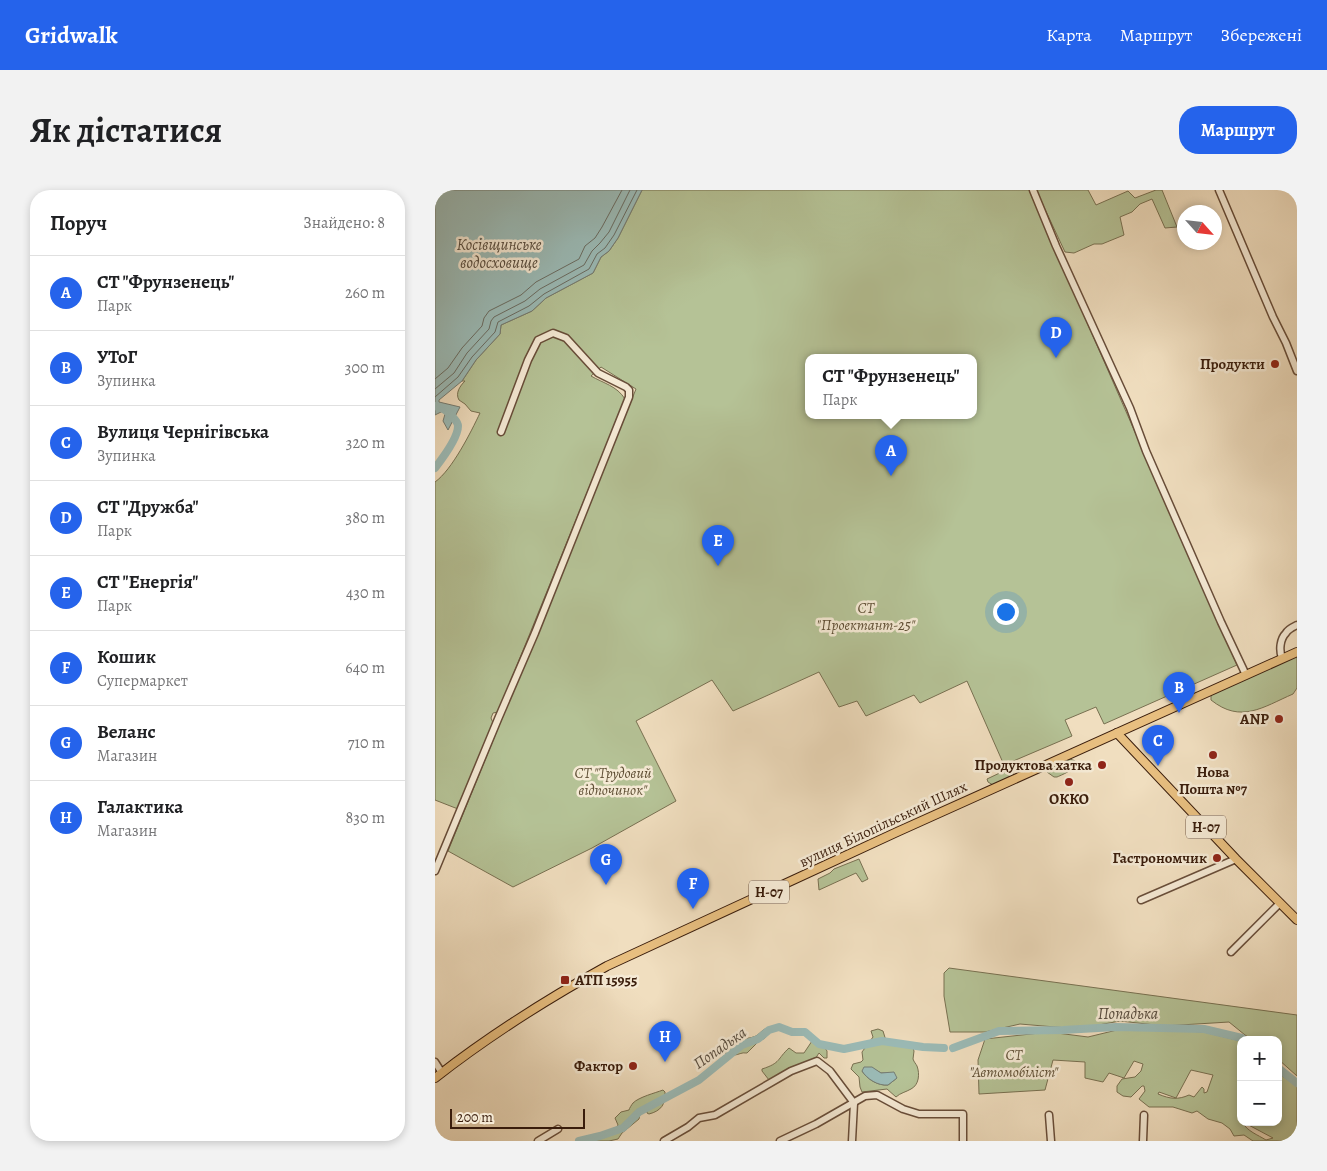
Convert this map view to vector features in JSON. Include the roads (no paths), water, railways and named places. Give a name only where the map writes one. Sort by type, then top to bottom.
[{"type":"main road","name":"вулиця Білопільський Шлях","points":[[438,1075],[496,1033],[569,987],[607,966],[1297,652]]},
{"type":"main road","name":"Н-07","points":[[1117,733],[1236,859],[1297,920]]},
{"type":"street","points":[[1033,190],[1064,264],[1130,408],[1146,451],[1200,574],[1246,674]]},
{"type":"street","points":[[1219,190],[1297,371]]},
{"type":"street","points":[[435,871],[557,577],[629,397],[629,390],[598,372],[566,338],[553,333],[538,340],[528,360],[501,432]]},
{"type":"street","points":[[1282,658],[1280,648],[1285,633],[1297,626]]},
{"type":"street","points":[[1141,900],[1236,859]]},
{"type":"street","points":[[1231,952],[1280,904]]},
{"type":"street","points":[[664,1141],[699,1118],[715,1115],[791,1071],[817,1061],[830,1071],[854,1103],[852,1141]]},
{"type":"street","name":"вулиця Білопільський Шлях","points":[[435,1062],[438,1075]]},
{"type":"street","points":[[780,1141],[816,1124],[865,1096],[877,1095],[903,1109],[919,1114],[963,1114],[963,1141]]},
{"type":"street","points":[[1049,1115],[1051,1141]]},
{"type":"street","points":[[1143,1141],[1144,1116]]},
{"type":"street","points":[[538,1141],[558,1129]]},
{"type":"water","name":"Косівщинське водосховище","points":[[435,190],[642,190],[618,238],[609,251],[601,257],[593,273],[546,298],[532,311],[501,325],[500,334],[476,360],[462,381],[439,400],[439,402],[460,407],[448,430],[443,421],[445,414],[443,411],[435,415]]},
{"type":"water","points":[[864,1067],[872,1067],[881,1073],[894,1072],[897,1078],[888,1085],[877,1083],[864,1074],[862,1071]]},
{"type":"waterway","points":[[435,406],[448,412],[458,426],[453,442],[435,468]]},
{"type":"waterway","name":"Попадька","points":[[579,1141],[623,1128],[639,1112],[699,1080],[742,1045],[758,1039],[769,1030],[779,1027],[792,1032],[805,1032],[819,1044],[844,1049],[882,1041],[944,1048]]},
{"type":"waterway","name":"Попадька","points":[[953,1048],[999,1031],[1116,1027],[1204,1029],[1237,1037]]},
{"type":"waterway","name":"Попадька","points":[[1282,1071],[1297,1083]]},
{"type":"place","name":"СТ \"Дружба\"","points":[[1056,358]]},
{"type":"place","name":"Продукти","points":[[1275,364]]},
{"type":"place","name":"СТ \"Фрунзенець\"","points":[[891,476]]},
{"type":"place","name":"СТ \"Енергія\"","points":[[718,566]]},
{"type":"place","name":"УТоГ","points":[[1179,713]]},
{"type":"place","name":"ANP","points":[[1279,719]]},
{"type":"place","name":"Нова Пошта №7","points":[[1213,755]]},
{"type":"place","name":"Продуктова хатка","points":[[1102,765]]},
{"type":"place","name":"Вулиця Чернігівська","points":[[1158,766]]},
{"type":"place","name":"ОККО","points":[[1069,782]]},
{"type":"place","name":"Гастрономчик","points":[[1217,858]]},
{"type":"place","name":"Веланс","points":[[606,885]]},
{"type":"place","name":"Кошик","points":[[693,909]]},
{"type":"place","name":"АТП 15955","points":[[565,980]]},
{"type":"place","name":"Галактика","points":[[665,1062]]},
{"type":"place","name":"Фактор","points":[[633,1066]]},
{"type":"park label","name":"СТ \"Проектант-25\"","points":[[866,616]]},
{"type":"park label","name":"СТ \"Трудовий відпочинок\"","points":[[613,782]]},
{"type":"park label","name":"СТ \"Автомобіліст\"","points":[[1014,1064]]}]
